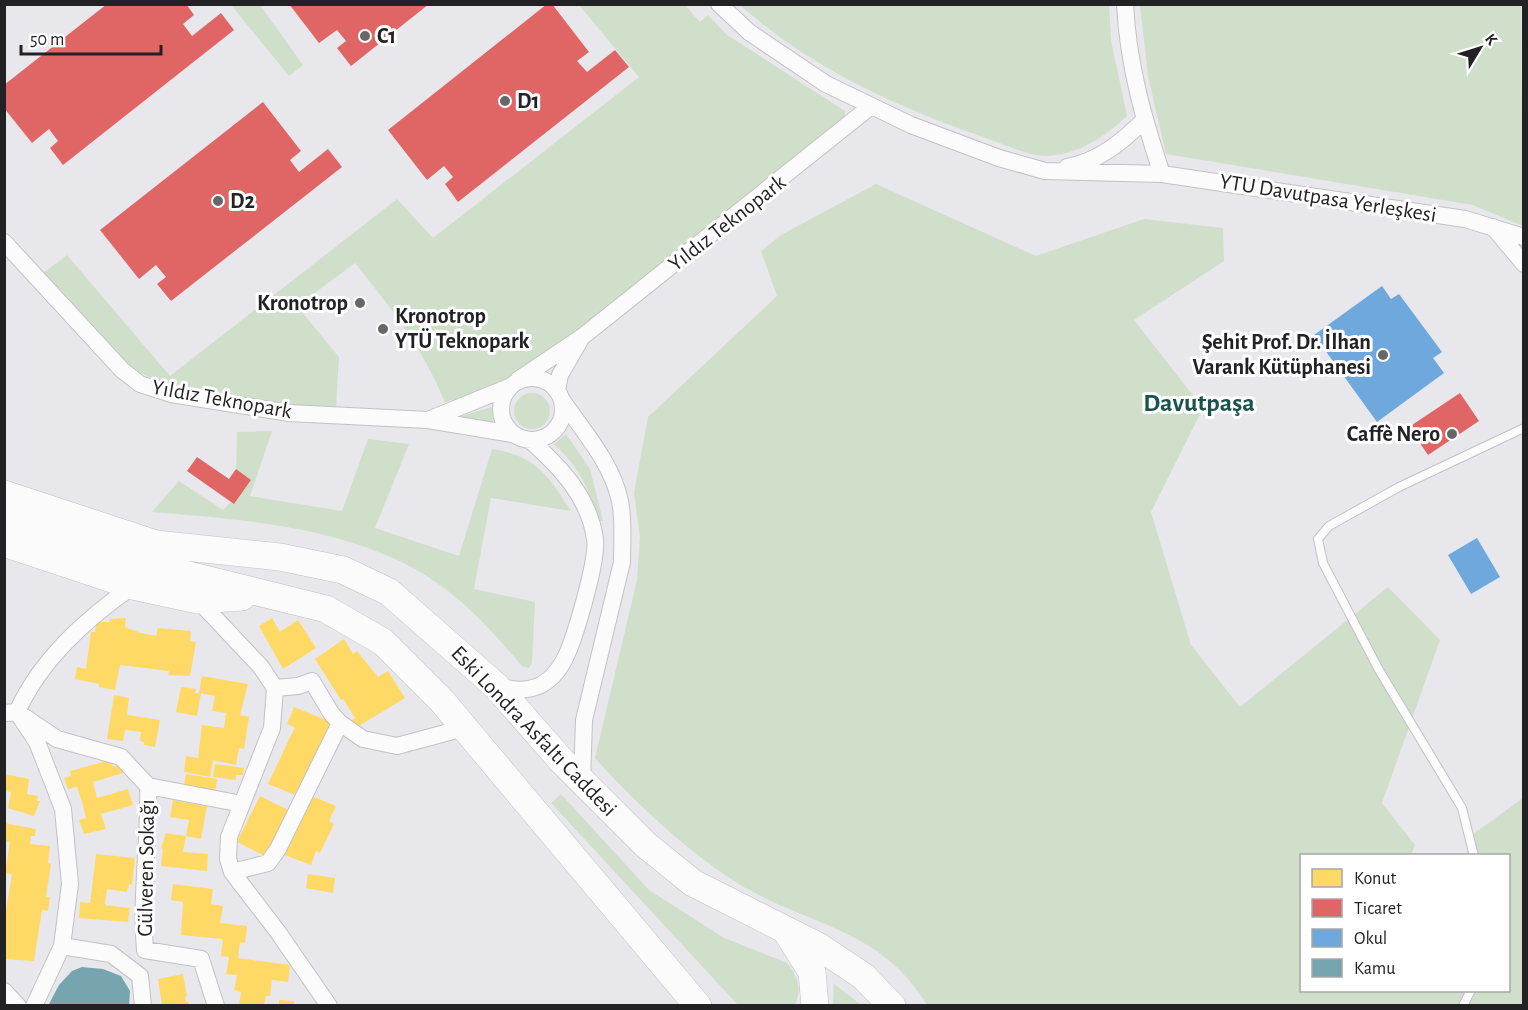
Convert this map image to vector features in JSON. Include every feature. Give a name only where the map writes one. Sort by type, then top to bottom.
[{"type":"main road","points":[[4,478],[121,518],[280,557]]},
{"type":"main road","name":"Eski Londra Asfaltı Caddesi","points":[[4,494],[156,544],[280,557],[343,570],[388,592],[496,686],[582,782],[646,845],[693,883],[818,945],[862,976],[892,1005]]},
{"type":"main road","name":"Eski Londra Asfaltı Caddesi","points":[[4,517],[152,566],[326,609],[383,642],[464,728],[698,1005]]},
{"type":"main road","points":[[4,543],[133,586],[198,600],[270,595]]},
{"type":"main road","points":[[785,929],[812,972],[815,1005]]},
{"type":"street","name":"YTU Davutpasa Yerleşkesi","points":[[719,4],[749,32],[787,59],[870,107],[953,142],[1045,171],[1162,174],[1454,217],[1524,237]]},
{"type":"street","points":[[1125,4],[1127,38],[1144,120],[1162,174]]},
{"type":"street","name":"Yıldız Teknopark","points":[[428,420],[514,384],[582,337],[870,107]]},
{"type":"street","name":"YTU Davutpasa Yerleşkesi","points":[[1045,171],[1072,166],[1098,156],[1124,140],[1144,120]]},
{"type":"street","points":[[1493,227],[1524,264]]},
{"type":"street","name":"Yıldız Teknopark","points":[[4,242],[122,370],[140,384],[171,394],[289,413],[428,420],[512,434]]},
{"type":"street","name":"Yıldız Teknopark","points":[[559,395],[565,365],[582,337]]},
{"type":"street","points":[[496,686],[519,691],[542,684],[555,674],[564,660],[593,572],[595,539],[583,499],[564,473],[531,441],[512,434],[501,416],[500,406],[514,384],[539,378],[559,395],[605,462],[620,501],[622,562],[584,720],[582,782]]},
{"type":"street","points":[[531,441],[550,435],[557,428],[562,419],[559,395]]},
{"type":"street","points":[[11,713],[44,664],[107,604],[133,586]]},
{"type":"street","points":[[198,600],[261,667],[274,688],[272,728],[229,837],[228,859],[232,872],[278,932],[329,1005]]},
{"type":"street","points":[[274,688],[298,686],[312,681],[340,723],[363,739],[397,746],[464,728]]},
{"type":"street","points":[[11,713],[57,739],[121,757],[148,786],[242,804]]},
{"type":"street","points":[[11,713],[37,742],[63,809],[70,884],[62,946],[34,1005]]},
{"type":"street","points":[[232,872],[263,865],[273,856],[340,723]]},
{"type":"street","name":"Gülveren Sokağı","points":[[143,1005],[140,976],[145,950],[143,922],[149,827],[148,786]]},
{"type":"street","points":[[62,946],[111,954],[140,976]]},
{"type":"street","name":"Gülveren Sokağı","points":[[145,950],[201,959],[216,1005]]},
{"type":"street","points":[[4,991],[18,1005]]},
{"type":"lane","points":[[1474,854],[1462,808],[1379,670],[1323,563],[1318,539],[1329,526],[1389,493],[1524,428]]},
{"type":"green space","points":[[231,5],[260,5],[303,65],[289,76]]},
{"type":"green space","points":[[579,5],[685,5],[700,22],[708,15],[727,35],[845,111],[845,121],[540,360],[504,385],[445,402],[416,346],[394,313],[355,263],[297,306],[339,357],[336,409],[235,401],[185,391],[161,383],[126,364],[101,341],[42,274],[67,255],[170,376],[397,199],[433,238],[639,77]]},
{"type":"green space","points":[[740,5],[1109,5],[1111,40],[1127,116],[1110,131],[1080,148],[1058,155],[1040,156],[1026,153],[924,115],[858,85],[797,49]]},
{"type":"green space","points":[[1140,5],[1521,5],[1523,226],[1473,205],[1166,154],[1148,76]]},
{"type":"green space","points":[[876,184],[1036,256],[1144,219],[1223,228],[1224,261],[1134,320],[1203,408],[1151,512],[1191,645],[1240,707],[1388,587],[1440,640],[1382,803],[1415,845],[1411,854],[1300,854],[1300,992],[1510,992],[1510,854],[1466,854],[1473,834],[1523,798],[1523,1005],[927,1005],[910,981],[891,962],[871,948],[828,925],[755,893],[691,850],[649,813],[595,758],[637,580],[640,537],[634,493],[648,417],[777,296],[761,251],[781,235]]},
{"type":"green space","points":[[532,393],[545,398],[550,411],[545,424],[532,429],[519,424],[514,411],[519,398]]},
{"type":"green space","points":[[492,407],[493,423],[451,419]]},
{"type":"green space","points":[[272,431],[250,496],[342,511],[368,439],[409,444],[375,528],[459,556],[492,449],[520,457],[539,469],[555,487],[571,511],[491,498],[474,589],[535,602],[532,663],[529,668],[522,666],[478,617],[448,591],[416,570],[382,553],[345,540],[267,524],[152,512],[179,481],[223,510],[231,502],[234,504],[251,480],[236,469],[237,432]]},
{"type":"green space","points":[[566,434],[590,469],[603,521],[598,521],[578,471],[554,444]]},
{"type":"green space","points":[[561,794],[649,890],[724,938],[787,963],[798,983],[795,1005],[738,1005],[551,803]]},
{"type":"green space","points":[[834,984],[860,1004],[862,1005],[833,1005]]},
{"type":"building: Konut","points":[[126,618],[125,627],[156,636],[158,628],[191,631],[190,641],[196,642],[190,676],[168,675],[169,671],[120,665],[115,690],[75,679],[77,667],[86,669],[91,632],[95,632],[97,622]]},
{"type":"building: Konut","points":[[272,618],[280,632],[298,620],[316,648],[283,669],[259,626]]},
{"type":"building: Konut","points":[[344,639],[353,654],[357,651],[378,677],[388,671],[405,698],[352,730],[348,723],[355,718],[315,659]]},
{"type":"building: Konut","points":[[202,676],[248,684],[240,715],[249,717],[244,749],[239,748],[236,765],[213,760],[210,777],[184,772],[186,756],[198,758],[202,725],[224,728],[226,713],[212,711],[215,696],[199,693]]},
{"type":"building: Konut","points":[[181,687],[196,689],[195,693],[201,693],[197,716],[176,712]]},
{"type":"building: Konut","points":[[114,695],[129,698],[127,715],[160,720],[155,747],[144,745],[144,742],[140,741],[141,732],[125,730],[123,741],[107,739]]},
{"type":"building: Konut","points":[[294,707],[336,724],[298,796],[268,784],[295,727],[287,724]]},
{"type":"building: Konut","points":[[111,760],[113,767],[120,764],[123,773],[93,782],[97,798],[128,789],[133,805],[101,814],[106,829],[84,834],[79,820],[86,818],[77,787],[68,789],[64,778],[71,776],[70,771]]},
{"type":"building: Konut","points":[[215,764],[244,768],[243,775],[236,775],[236,780],[213,777]]},
{"type":"building: Konut","points":[[4,774],[29,779],[27,794],[38,796],[37,801],[40,801],[34,816],[8,808],[11,792],[4,791]]},
{"type":"building: Konut","points":[[186,774],[217,779],[215,795],[183,791]]},
{"type":"building: Konut","points":[[307,794],[336,806],[329,821],[334,824],[320,853],[316,851],[311,865],[282,854]]},
{"type":"building: Konut","points":[[260,796],[292,812],[267,857],[237,842]]},
{"type":"building: Konut","points":[[173,800],[207,806],[201,839],[186,836],[189,820],[170,817]]},
{"type":"building: Konut","points":[[4,823],[36,829],[35,836],[31,836],[30,844],[50,846],[48,863],[51,864],[46,897],[50,897],[48,911],[42,910],[34,961],[4,959],[4,923],[12,874],[5,873],[10,842],[4,842]]},
{"type":"building: Konut","points":[[166,833],[186,836],[183,852],[208,854],[207,871],[161,866],[163,849],[161,848]]},
{"type":"building: Konut","points":[[96,854],[135,858],[132,885],[129,884],[127,892],[107,889],[105,905],[130,908],[128,922],[79,918],[80,902],[90,903]]},
{"type":"building: Konut","points":[[308,874],[335,878],[333,893],[306,888]]},
{"type":"building: Konut","points":[[173,884],[213,889],[211,904],[223,906],[220,923],[247,926],[245,943],[240,942],[238,958],[290,965],[288,982],[272,980],[270,996],[266,996],[264,1005],[239,1005],[241,992],[234,990],[237,975],[226,974],[229,957],[221,956],[223,939],[181,935],[183,902],[171,900]]},
{"type":"building: Konut","points":[[183,974],[187,996],[185,997],[189,1005],[162,1005],[158,979]]},
{"type":"building: Konut","points":[[279,1000],[294,1001],[294,1005],[279,1005]]},
{"type":"building: Ticaret","points":[[107,4],[186,4],[194,15],[183,24],[192,36],[221,13],[234,30],[63,165],[50,148],[58,141],[49,129],[32,143],[4,108],[4,85]]},
{"type":"building: Ticaret","name":"C1","points":[[289,4],[429,4],[351,66],[337,48],[346,41],[337,30],[319,43]]},
{"type":"building: Ticaret","name":"D1","points":[[547,4],[552,4],[589,52],[577,61],[587,72],[615,50],[629,67],[458,202],[445,184],[453,177],[444,166],[427,180],[388,130]]},
{"type":"building: Ticaret","name":"D2","points":[[263,102],[301,151],[290,160],[299,172],[328,149],[342,167],[171,301],[157,284],[166,277],[156,265],[139,279],[100,230]]},
{"type":"building: Ticaret","points":[[1460,393],[1479,421],[1428,455],[1409,427]]},
{"type":"building: Ticaret","points":[[197,457],[229,479],[236,469],[251,480],[234,504],[187,471]]},
{"type":"building: Okul","name":"Şehit Prof. Dr. İlhan Varank Kütüphanesi","points":[[1382,286],[1391,299],[1399,294],[1442,352],[1433,358],[1444,373],[1377,422],[1314,335]]},
{"type":"building: Okul","points":[[1477,538],[1500,577],[1471,594],[1448,555]]},
{"type":"building: Kamu","points":[[82,967],[103,969],[121,976],[130,991],[129,1006],[48,1006],[59,985],[72,971]]},
{"type":"place","name":"C1","points":[[365,36]]},
{"type":"place","name":"D1","points":[[505,101]]},
{"type":"place","name":"D2","points":[[218,201]]},
{"type":"place","name":"Kronotrop","points":[[360,303]]},
{"type":"place","name":"Kronotrop YTÜ Teknopark","points":[[383,329]]},
{"type":"place","name":"Şehit Prof. Dr. İlhan Varank Kütüphanesi","points":[[1383,355]]},
{"type":"place","name":"Caffè Nero","points":[[1452,434]]},
{"type":"district","name":"Davutpaşa","points":[[1199,403]]}]
